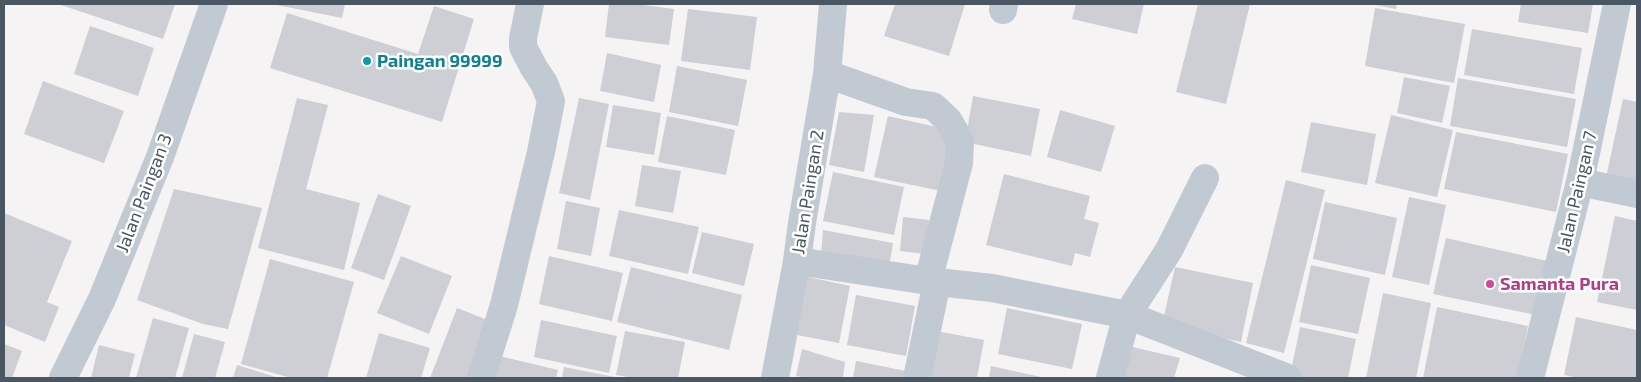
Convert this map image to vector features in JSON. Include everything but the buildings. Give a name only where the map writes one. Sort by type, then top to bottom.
[{"type":"street","name":"Jalan Paingan 3","points":[[63,378],[102,299],[160,157],[214,4]]},
{"type":"street","points":[[481,378],[504,306],[551,102],[544,82],[523,47],[530,4]]},
{"type":"street","name":"Jalan Paingan 2","points":[[774,378],[797,261],[828,74],[832,4]]},
{"type":"street","name":"Jalan Paingan 7","points":[[1530,378],[1580,182],[1617,4]]},
{"type":"street","points":[[828,74],[906,102],[933,106],[948,120],[960,142],[959,163],[933,282],[917,378]]},
{"type":"street","points":[[1110,378],[1127,315],[1169,250],[1205,178]]},
{"type":"street","points":[[1580,182],[1637,194]]},
{"type":"street","points":[[797,261],[933,282],[992,288],[1127,315],[1288,378]]},
{"type":"place","name":"Paingan 99999","points":[[367,61]]},
{"type":"place","name":"Samanta Pura","points":[[1490,284]]}]
